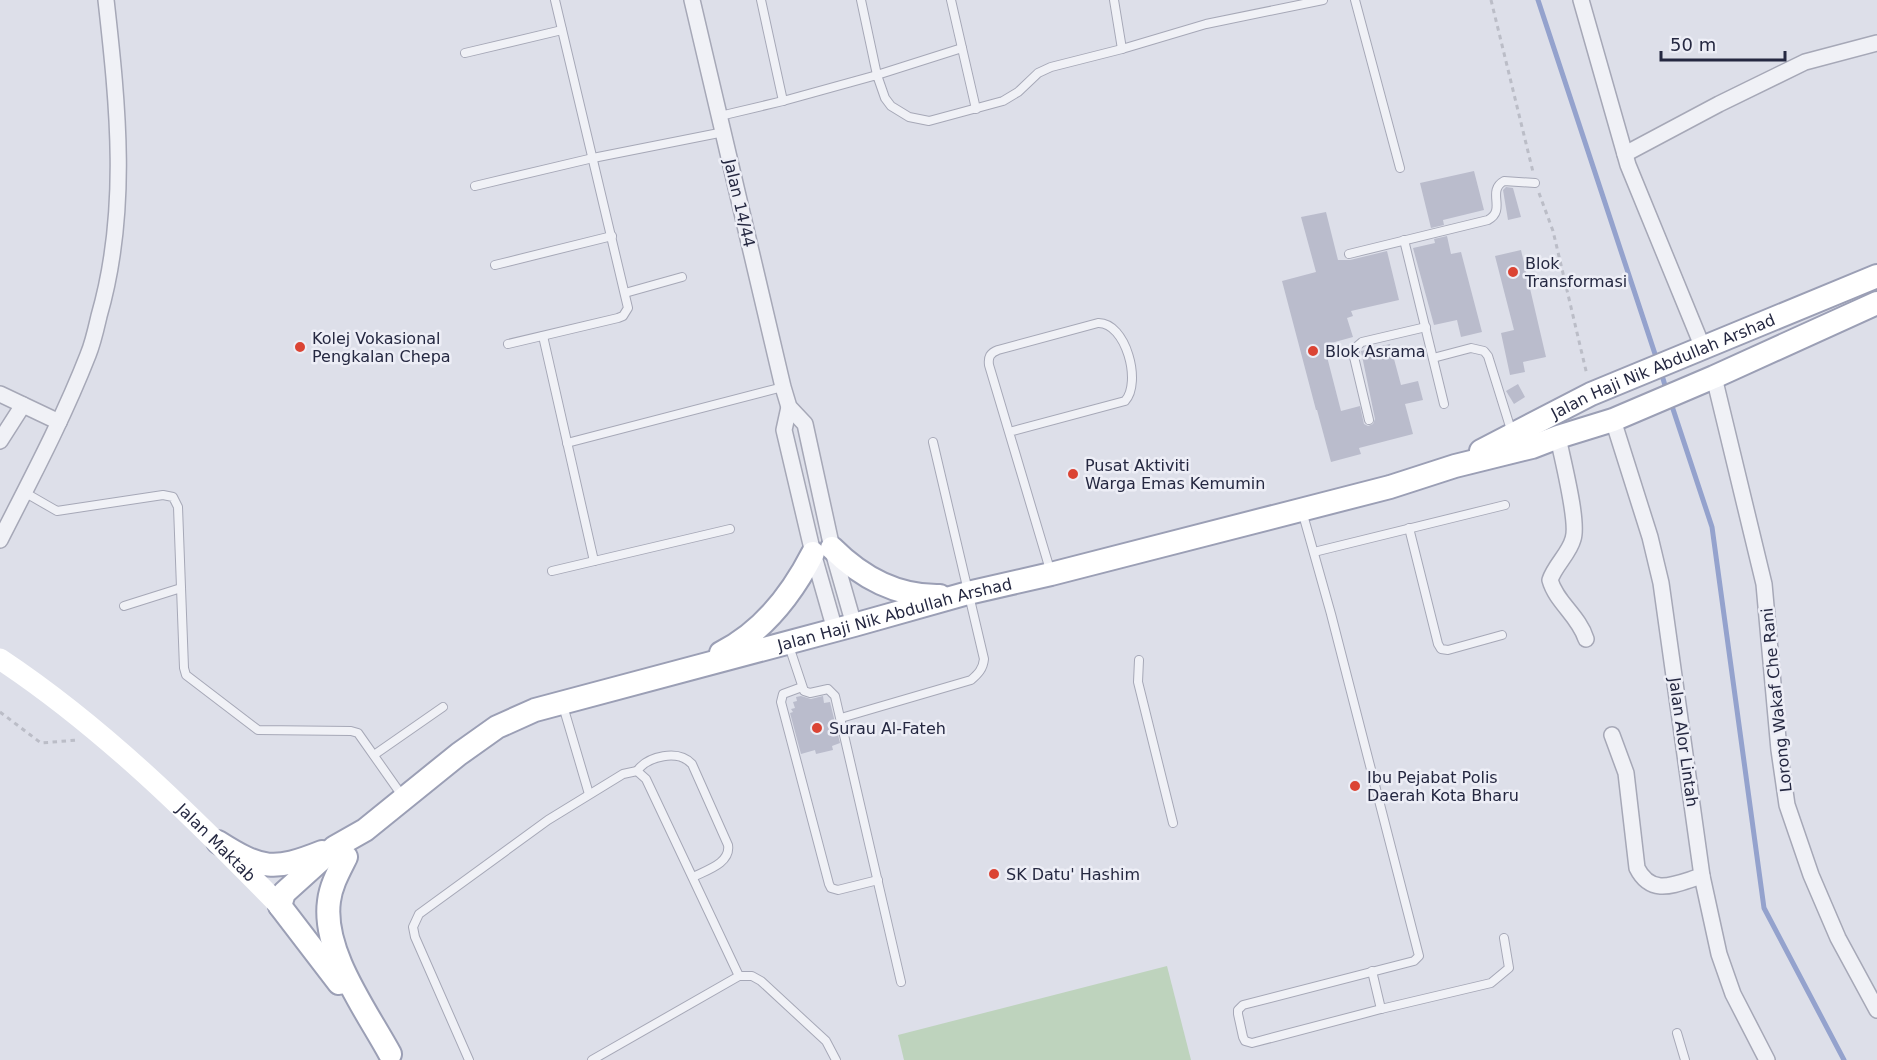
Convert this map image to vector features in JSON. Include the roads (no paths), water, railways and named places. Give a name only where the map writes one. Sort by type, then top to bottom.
[{"type":"main road","name":"Jalan Haji Nik Abdullah Arshad","points":[[1455,466],[1512,434],[1601,390],[1877,276]]},
{"type":"main road","name":"Jalan Haji Nik Abdullah Arshad","points":[[280,906],[284,892],[340,852],[459,754],[497,728],[535,710],[845,628],[968,592],[1051,574],[1390,487],[1455,466],[1532,447],[1558,436],[1619,418],[1877,303]]},
{"type":"main road","points":[[672,673],[725,651],[756,629],[783,602],[805,570],[823,550],[861,573],[894,589],[931,596],[968,592]]},
{"type":"main road","points":[[218,842],[244,858],[260,864],[278,866],[340,852],[329,900],[330,938],[337,959],[392,1057]]},
{"type":"main road","name":"Jalan Maktab","points":[[280,906],[392,1057]]},
{"type":"street","points":[[0,540],[59,422],[89,353],[109,282],[118,209],[117,97],[106,0]]},
{"type":"street","name":"Jalan 14/44","points":[[692,0],[783,387],[789,407],[805,424],[823,550]]},
{"type":"street","points":[[1581,0],[1625,154],[1704,348]]},
{"type":"street","points":[[1625,154],[1805,62],[1877,43]]},
{"type":"street","name":"Lorong Wakaf Che Rani","points":[[1714,377],[1764,584],[1779,750],[1787,805],[1811,875],[1838,938],[1877,1010]]},
{"type":"street","points":[[0,394],[59,422]]},
{"type":"street","points":[[0,441],[23,405]]},
{"type":"street","name":"Jalan 14/44","points":[[789,407],[784,430],[823,550],[845,628]]},
{"type":"street","name":"Jalan Alor Lintah","points":[[1619,418],[1661,583],[1702,876],[1719,954],[1733,994],[1767,1060]]},
{"type":"street","points":[[1558,436],[1575,527],[1572,544],[1550,580],[1583,630],[1586,639]]},
{"type":"street","name":"Jalan Maktab","points":[[0,659],[31,680],[134,763],[218,842],[280,906]]},
{"type":"street","points":[[1612,735],[1626,773],[1637,868],[1643,879],[1652,885],[1667,886],[1702,876]]},
{"type":"lane","points":[[508,344],[623,316],[628,308],[555,0]]},
{"type":"lane","points":[[760,0],[783,101]]},
{"type":"lane","points":[[861,0],[877,75],[885,98],[900,113],[929,120],[976,109],[1008,98],[1046,68],[1122,49],[1206,24],[1323,0]]},
{"type":"lane","points":[[951,0],[976,109]]},
{"type":"lane","points":[[1114,0],[1122,49]]},
{"type":"lane","points":[[1355,0],[1400,168]]},
{"type":"lane","points":[[465,53],[562,30]]},
{"type":"lane","points":[[720,116],[877,75],[962,48]]},
{"type":"lane","points":[[476,186],[593,158],[724,132]]},
{"type":"lane","points":[[1349,254],[1488,220],[1493,218],[1498,210],[1495,191],[1500,183],[1504,181],[1535,183]]},
{"type":"lane","points":[[495,265],[612,236]]},
{"type":"lane","points":[[1404,240],[1444,405]]},
{"type":"lane","points":[[625,293],[682,277]]},
{"type":"lane","points":[[1009,432],[1121,403],[1128,398],[1133,377],[1121,336],[1102,323],[993,352],[988,360],[989,365],[1051,574]]},
{"type":"lane","points":[[1369,420],[1354,357],[1355,348],[1362,342],[1425,327]]},
{"type":"lane","points":[[543,336],[594,561]]},
{"type":"lane","points":[[1433,358],[1471,348],[1484,351],[1488,356],[1512,434]]},
{"type":"lane","points":[[567,443],[783,387]]},
{"type":"lane","points":[[840,718],[971,680],[977,675],[984,660],[933,442]]},
{"type":"lane","points":[[24,492],[57,511],[164,495],[173,497],[178,507],[184,668],[189,678],[258,730],[354,732],[361,736],[404,798]]},
{"type":"lane","points":[[1314,552],[1505,504]]},
{"type":"lane","points":[[1302,509],[1419,952],[1414,961],[1243,1005],[1238,1010],[1243,1037],[1245,1041],[1252,1043],[1494,982],[1509,968],[1504,939]]},
{"type":"lane","points":[[1409,528],[1437,644],[1442,649],[1448,650],[1502,635]]},
{"type":"lane","points":[[552,571],[730,529]]},
{"type":"lane","points":[[124,606],[181,588]]},
{"type":"lane","points":[[788,643],[802,687],[807,692],[823,688],[833,692],[901,982]]},
{"type":"lane","points":[[1139,660],[1138,682],[1173,823]]},
{"type":"lane","points":[[802,687],[783,694],[781,702],[829,884],[831,888],[838,890],[878,880]]},
{"type":"lane","points":[[561,702],[589,794]]},
{"type":"lane","points":[[374,755],[443,707]]},
{"type":"lane","points":[[467,1059],[415,937],[414,921],[419,914],[548,820],[589,794],[623,774],[637,771],[647,761],[670,755],[687,758],[692,764],[728,845],[728,857],[693,877]]},
{"type":"lane","points":[[637,771],[646,779],[739,976]]},
{"type":"lane","points":[[1372,971],[1381,1009]]},
{"type":"lane","points":[[592,1060],[739,976],[752,976],[761,981],[826,1041],[836,1060]]},
{"type":"lane","points":[[1677,1033],[1685,1060]]},
{"type":"waterway","points":[[1538,0],[1657,360]]},
{"type":"waterway","points":[[1661,372],[1667,392]]},
{"type":"waterway","points":[[1670,400],[1712,527],[1764,908],[1844,1060]]},
{"type":"place","name":"Blok Transformasi","points":[[1513,272]]},
{"type":"place","name":"Kolej Vokasional Pengkalan Chepa","points":[[300,347]]},
{"type":"place","name":"Blok Asrama","points":[[1313,351]]},
{"type":"place","name":"Pusat Aktiviti Warga Emas Kemumin","points":[[1073,474]]},
{"type":"place","name":"Surau Al-Fateh","points":[[817,728]]},
{"type":"place","name":"Ibu Pejabat Polis Daerah Kota Bharu","points":[[1355,786]]},
{"type":"place","name":"SK Datu' Hashim","points":[[994,874]]}]
